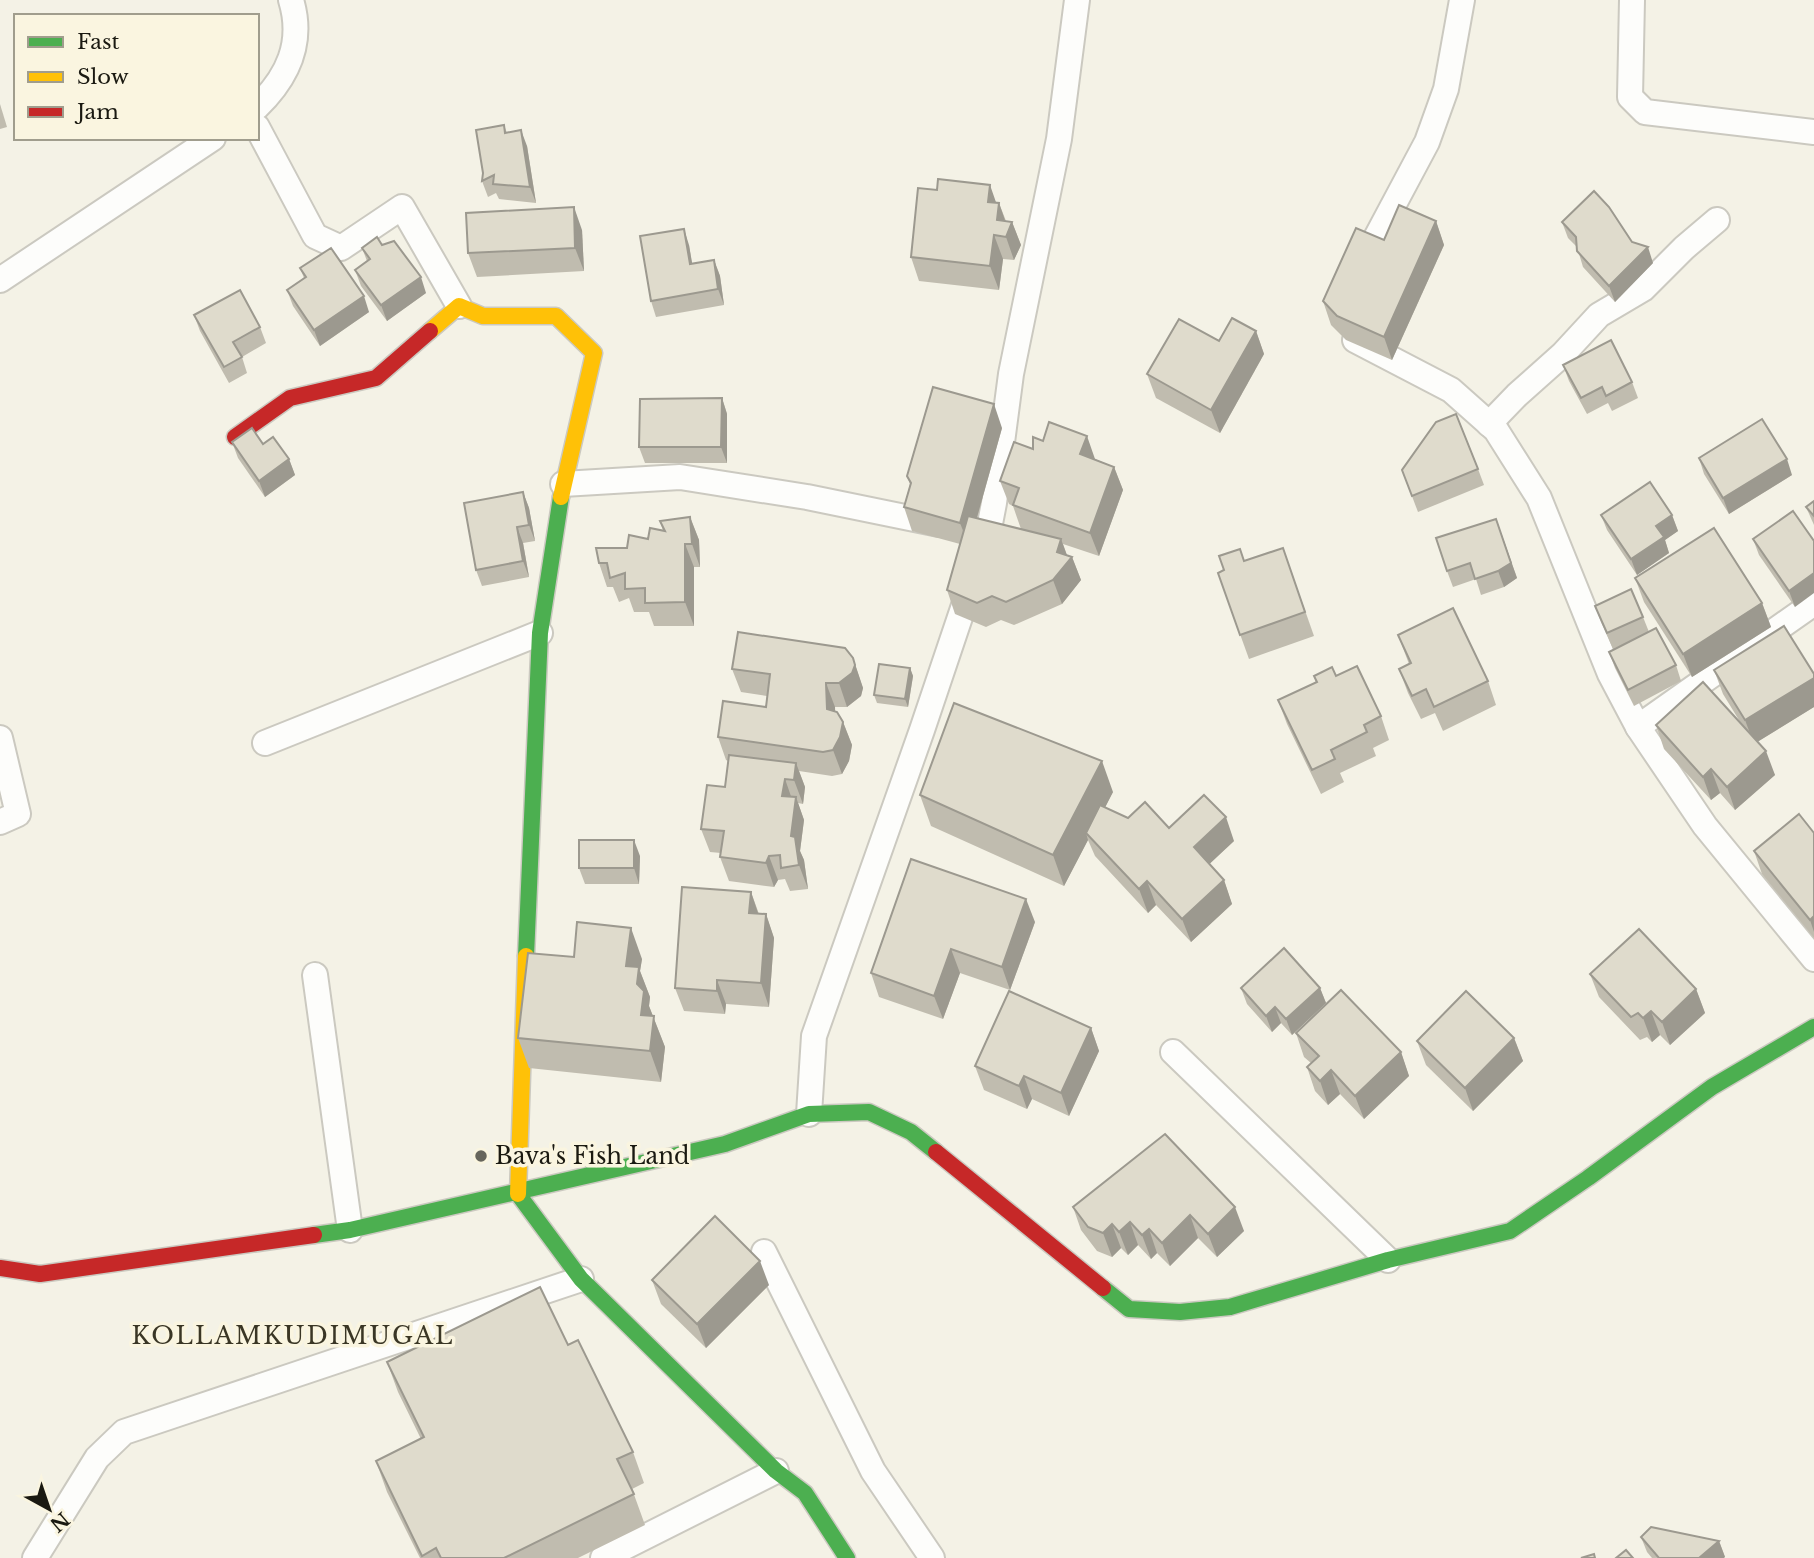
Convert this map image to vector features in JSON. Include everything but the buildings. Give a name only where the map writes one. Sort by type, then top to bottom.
[{"type":"street","points":[[259,105],[272,92],[288,67],[295,43],[297,19],[292,0]]},
{"type":"street","points":[[809,1114],[814,1036],[988,534],[1012,374],[1059,139],[1077,0]]},
{"type":"street","points":[[1350,288],[1427,142],[1446,89],[1462,0]]},
{"type":"street","points":[[1632,0],[1630,97],[1645,112],[1814,132]]},
{"type":"street","points":[[259,131],[315,236],[341,248],[402,207],[459,306],[483,316],[556,316],[594,353],[563,484],[540,633],[516,1192],[581,1279],[776,1471],[805,1493],[847,1558]]},
{"type":"street","points":[[0,280],[211,140]]},
{"type":"street","points":[[1489,424],[1563,354],[1599,315],[1643,289],[1717,220]]},
{"type":"street","points":[[235,437],[290,398],[376,378],[459,306]]},
{"type":"street","points":[[1338,325],[1361,345],[1451,390],[1496,430],[1539,498],[1610,674],[1638,727],[1705,826],[1814,960]]},
{"type":"street","points":[[563,484],[680,477],[807,497],[988,534]]},
{"type":"street","points":[[1638,727],[1814,603]]},
{"type":"street","points":[[265,743],[540,633]]},
{"type":"street","points":[[0,738],[18,814],[0,822]]},
{"type":"street","points":[[316,975],[350,1230]]},
{"type":"street","points":[[0,1268],[40,1274],[350,1230],[725,1144],[809,1114],[869,1112],[911,1132],[1129,1308],[1180,1312],[1230,1307],[1388,1260],[1510,1231],[1588,1178],[1712,1087],[1814,1027]]},
{"type":"street","points":[[1173,1052],[1388,1260]]},
{"type":"street","points":[[764,1252],[873,1471],[932,1558]]},
{"type":"street","points":[[35,1558],[97,1458],[124,1432],[581,1279]]},
{"type":"street","points":[[603,1558],[776,1471]]},
{"type":"traffic: fast","points":[[526,956],[540,633],[561,497]]},
{"type":"traffic: fast","points":[[1103,1288],[1129,1309],[1180,1312],[1230,1307],[1388,1260],[1510,1231],[1588,1178],[1712,1087],[1814,1027]]},
{"type":"traffic: fast","points":[[314,1235],[350,1230],[725,1144],[809,1114],[869,1112],[911,1132],[936,1152]]},
{"type":"traffic: fast","points":[[518,1194],[581,1279],[776,1471],[805,1493],[847,1558]]},
{"type":"traffic: slow","points":[[430,331],[459,306],[483,316],[556,316],[594,353],[561,497]]},
{"type":"traffic: slow","points":[[518,1194],[526,956]]},
{"type":"traffic: jam","points":[[235,437],[290,398],[376,378],[430,331]]},
{"type":"traffic: jam","points":[[936,1152],[1103,1288]]},
{"type":"traffic: jam","points":[[0,1268],[40,1274],[314,1235]]},
{"type":"place","name":"Bava's Fish Land","points":[[481,1156]]},
{"type":"district","name":"KOLLAMKUDIMUGAL","points":[[293,1335]]}]
